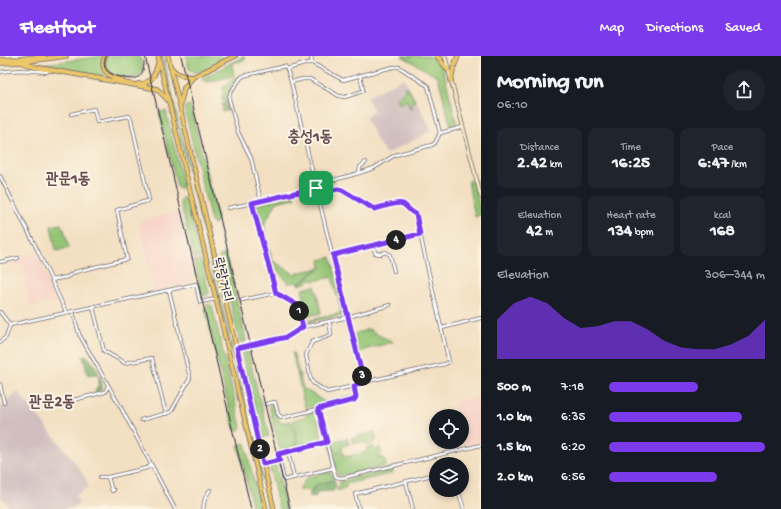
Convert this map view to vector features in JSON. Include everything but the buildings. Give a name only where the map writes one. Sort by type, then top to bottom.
[{"type":"highway","points":[[20,61],[27,56]]},
{"type":"highway","points":[[0,63],[12,63],[44,56]]},
{"type":"highway","points":[[0,60],[20,61],[66,56]]},
{"type":"highway","points":[[105,56],[103,65],[107,74],[114,78],[140,84],[147,82],[155,74],[158,57]]},
{"type":"highway","points":[[218,65],[226,56]]},
{"type":"highway","points":[[180,105],[184,88],[193,78],[236,56]]},
{"type":"highway","points":[[437,56],[448,70]]},
{"type":"highway","points":[[451,80],[458,56]]},
{"type":"highway","points":[[20,61],[50,69],[157,89],[168,100]]},
{"type":"highway","points":[[170,66],[179,75],[193,78]]},
{"type":"main road","name":"락랑거리","points":[[168,56],[274,509]]},
{"type":"main road","points":[[445,56],[481,197]]},
{"type":"main road","name":"락랑거리","points":[[158,57],[266,509]]},
{"type":"street","points":[[311,56],[312,64]]},
{"type":"street","points":[[12,63],[13,70]]},
{"type":"street","points":[[228,208],[261,201],[316,187],[374,168],[394,155],[432,145],[440,133],[430,90],[426,84],[396,67],[341,79],[308,63],[288,69],[285,66],[243,76],[229,96],[230,105],[238,132],[251,158],[261,201]]},
{"type":"street","points":[[0,72],[24,69],[46,72],[50,69]]},
{"type":"street","points":[[288,69],[364,382]]},
{"type":"street","points":[[291,82],[310,79],[339,96],[345,97],[362,91],[363,89],[360,75]]},
{"type":"street","points":[[51,280],[67,276],[75,272],[127,259],[117,210],[149,200],[131,118],[126,116],[97,122],[94,109],[71,114]]},
{"type":"street","points":[[440,133],[463,127]]},
{"type":"street","points":[[359,173],[360,167],[366,162]]},
{"type":"street","points":[[0,176],[38,251],[66,312]]},
{"type":"street","points":[[318,193],[338,189],[374,209],[398,203],[402,204],[412,213],[416,214],[449,359],[448,363],[327,392],[313,383],[306,355],[312,342],[332,333],[329,321]]},
{"type":"street","points":[[252,203],[276,293]]},
{"type":"street","points":[[333,255],[420,234]]},
{"type":"street","points":[[373,245],[375,253],[380,254],[386,252],[390,255],[394,271]]},
{"type":"street","points":[[0,262],[18,258]]},
{"type":"street","points":[[10,325],[196,284],[200,302],[216,300]]},
{"type":"street","points":[[141,420],[171,412],[190,378],[169,290]]},
{"type":"street","points":[[242,300],[276,293],[297,305],[303,327]]},
{"type":"street","points":[[237,348],[287,337],[303,327],[390,305]]},
{"type":"street","points":[[94,307],[104,351],[125,363],[152,358],[166,414]]},
{"type":"street","points":[[0,312],[10,325]]},
{"type":"street","points":[[73,312],[79,334],[109,386],[175,509]]},
{"type":"street","points":[[442,328],[481,318]]},
{"type":"street","points":[[0,342],[6,338],[10,325]]},
{"type":"street","points":[[0,384],[4,403]]},
{"type":"street","points":[[62,403],[105,392],[109,386]]},
{"type":"street","points":[[266,404],[275,402],[278,414],[282,418],[354,400],[356,397],[354,386]]},
{"type":"street","points":[[318,409],[336,477],[342,478],[481,445]]},
{"type":"street","points":[[327,442],[278,454],[284,480],[333,468]]},
{"type":"street","points":[[288,452],[294,478]]},
{"type":"street","points":[[263,464],[280,460]]},
{"type":"street","points":[[100,477],[108,477],[147,468],[151,465]]},
{"type":"street","points":[[359,509],[355,494],[429,476]]},
{"type":"street","points":[[108,477],[112,491],[114,490]]},
{"type":"street","points":[[406,482],[413,509]]},
{"type":"street","points":[[204,509],[205,498],[210,490]]},
{"type":"street","points":[[460,497],[464,509]]},
{"type":"shaded area","points":[[404,78],[432,131],[386,154],[380,146],[365,117],[374,111],[367,97]]},
{"type":"shaded area","points":[[177,212],[193,282],[155,291],[138,221]]},
{"type":"shaded area","points":[[36,252],[58,301],[31,307],[21,265],[13,267],[11,261],[20,259],[19,256]]},
{"type":"shaded area","points":[[18,392],[74,461],[86,479],[88,487],[75,496],[79,503],[71,509],[11,509],[0,495],[0,407]]},
{"type":"shaded area","points":[[481,396],[481,443],[469,446],[469,409],[454,409],[453,403]]},
{"type":"green space","points":[[103,56],[101,65],[106,77],[44,64]]},
{"type":"green space","points":[[108,56],[139,56],[142,64],[142,71],[140,75],[132,78],[111,74],[106,65],[106,58]]},
{"type":"green space","points":[[161,56],[163,56],[270,509],[269,509]]},
{"type":"green space","points":[[186,56],[221,56],[222,59],[208,69],[196,72],[189,69]]},
{"type":"green space","points":[[244,56],[245,60],[232,63],[234,76],[207,82],[201,79]]},
{"type":"green space","points":[[402,56],[431,56],[441,65],[457,125],[451,127],[438,77]]},
{"type":"green space","points":[[241,76],[228,95],[230,111],[222,112],[222,104],[226,102],[224,99],[223,101],[222,98],[224,92],[222,88],[237,77]]},
{"type":"green space","points":[[407,86],[415,101],[409,104],[412,108],[411,109],[406,100],[399,104],[396,98],[404,93],[403,91],[406,90],[404,87]]},
{"type":"green space","points":[[190,105],[218,221],[215,224],[211,222],[184,107]]},
{"type":"green space","points":[[166,111],[183,184],[181,189],[177,187],[159,112]]},
{"type":"green space","points":[[468,181],[473,181],[481,214],[475,217]]},
{"type":"green space","points":[[294,195],[295,198],[277,202],[264,224],[266,233],[263,234],[256,205]]},
{"type":"green space","points":[[183,197],[187,199],[200,257],[194,258],[180,201]]},
{"type":"green space","points":[[61,224],[62,229],[64,229],[69,248],[56,251],[51,226]]},
{"type":"green space","points":[[266,235],[272,260],[294,274],[319,268],[298,284],[297,282],[288,283],[276,268],[277,266],[270,261],[263,236]]},
{"type":"green space","points":[[226,254],[246,340],[243,343],[240,342],[238,335],[219,256]]},
{"type":"green space","points":[[331,257],[341,296],[337,297],[332,277],[313,281],[311,279],[307,281],[307,283],[298,285],[321,267],[320,260]]},
{"type":"green space","points":[[201,260],[209,293],[206,296],[201,293],[194,261]]},
{"type":"green space","points":[[315,286],[321,313],[308,316],[302,289]]},
{"type":"green space","points":[[341,298],[345,315],[305,323],[301,305],[307,321],[341,313],[338,299]]},
{"type":"green space","points":[[208,304],[212,306],[241,427],[238,431],[234,429],[205,308]]},
{"type":"green space","points":[[369,329],[393,342],[364,350],[359,354],[354,334]]},
{"type":"green space","points":[[244,351],[247,351],[248,353],[269,436],[262,437],[242,354]]},
{"type":"green space","points":[[292,352],[294,354],[303,388],[325,402],[352,395],[352,398],[305,408]]},
{"type":"green space","points":[[86,355],[95,366],[101,380],[102,389],[96,393],[94,391],[98,385],[99,379],[97,374],[88,376],[83,356]]},
{"type":"green space","points":[[274,404],[280,423],[291,421],[297,444],[295,446],[280,450],[269,405]]},
{"type":"green space","points":[[315,412],[318,415],[322,439],[320,441],[298,445],[293,420]]},
{"type":"green space","points":[[374,432],[377,440],[372,441],[373,443],[366,445],[364,441],[353,444],[351,438]]},
{"type":"green space","points":[[347,438],[349,444],[342,446],[343,451],[337,452],[337,454],[343,453],[345,457],[367,452],[366,448],[373,446],[375,450],[380,448],[382,454],[379,458],[384,458],[386,466],[338,476],[329,443]]},
{"type":"green space","points":[[245,443],[260,509],[253,509],[238,445]]},
{"type":"green space","points":[[272,465],[276,466],[286,509],[279,509],[270,469]]},
{"type":"green space","points":[[392,468],[393,473],[346,484],[346,487],[337,491],[339,483],[342,481]]},
{"type":"green space","points":[[328,472],[331,473],[334,480],[315,485],[310,492],[304,489],[302,491],[299,490],[307,477]]},
{"type":"green space","points":[[334,480],[336,487],[333,491],[318,492],[314,498],[309,496],[315,485]]},
{"type":"tram line","points":[[106,56],[104,65],[107,71],[113,75],[130,79],[140,75],[144,68],[144,62]]},
{"type":"tram line","points":[[145,56],[251,509]]},
{"type":"tram line","points":[[181,56],[290,509]]},
{"type":"district","name":"충성1동","points":[[310,138]]},
{"type":"district","name":"관문1동","points":[[68,180]]},
{"type":"district","name":"관문2동","points":[[52,403]]},
{"type":"route","points":[[316,188],[318,193],[334,189],[342,190],[374,209],[400,203],[412,213],[416,214],[420,234],[333,255],[364,382],[354,386],[356,397],[354,400],[318,409],[327,442],[278,454],[280,460],[263,464],[237,348],[287,337],[303,327],[297,305],[276,293],[252,203],[316,188]]}]
